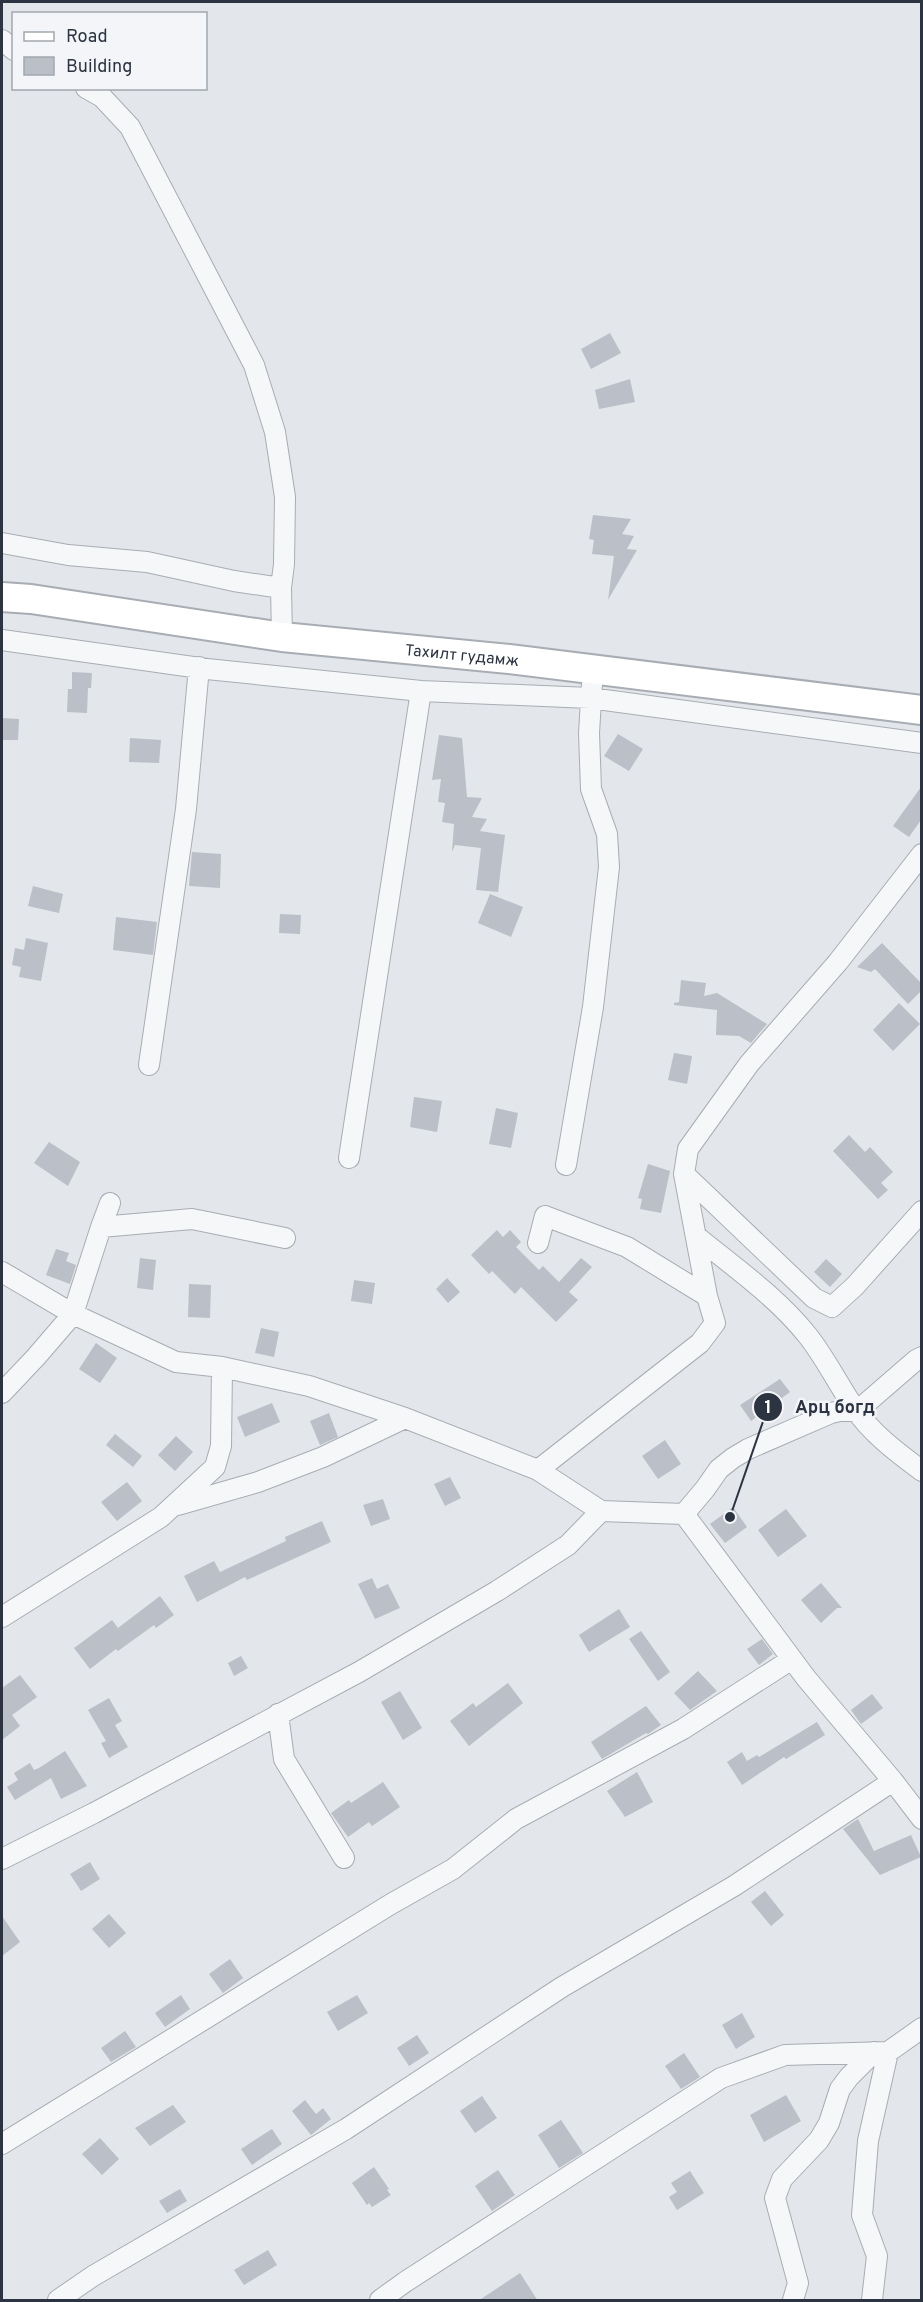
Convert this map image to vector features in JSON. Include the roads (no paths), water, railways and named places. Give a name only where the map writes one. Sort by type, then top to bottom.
[{"type":"main road","name":"Тахилт гудамж","points":[[2,597],[31,598],[282,637],[595,670],[921,710]]},
{"type":"street","points":[[90,90],[102,97],[130,128],[254,365],[275,432],[285,497],[284,564],[281,588],[282,637]]},
{"type":"street","points":[[2,543],[68,555],[147,562],[234,581],[281,588]]},
{"type":"street","points":[[2,640],[199,668],[421,691],[590,698],[921,742]]},
{"type":"street","points":[[149,1065],[186,809],[199,668]]},
{"type":"street","points":[[566,1165],[593,1007],[609,867],[607,834],[591,789],[590,698],[595,670]]},
{"type":"street","points":[[349,1158],[421,691]]},
{"type":"street","points":[[538,1470],[700,1343],[715,1323],[707,1296],[684,1174],[688,1149],[749,1064],[838,962],[921,854]]},
{"type":"street","points":[[684,1174],[814,1298],[832,1307],[855,1286],[921,1211]]},
{"type":"street","points":[[2,1393],[73,1314],[110,1203]]},
{"type":"street","points":[[538,1243],[545,1216],[627,1247],[707,1296]]},
{"type":"street","points":[[101,1227],[192,1220],[285,1238]]},
{"type":"street","points":[[696,1236],[756,1285],[793,1320],[809,1337],[856,1412],[886,1443],[921,1471]]},
{"type":"street","points":[[2,1272],[73,1314],[176,1362],[222,1367],[309,1386],[405,1418],[538,1470],[601,1511],[684,1514]]},
{"type":"street","points":[[684,1514],[719,1469],[748,1449],[831,1413],[844,1410],[856,1412],[921,1357]]},
{"type":"street","points":[[2,1617],[161,1517],[215,1467],[221,1446],[222,1367]]},
{"type":"street","points":[[173,1507],[258,1482],[323,1457],[405,1418]]},
{"type":"street","points":[[2,1859],[94,1813],[359,1672],[497,1591],[568,1545],[601,1511]]},
{"type":"street","points":[[684,1514],[792,1659],[893,1781],[921,1820]]},
{"type":"street","points":[[2,2144],[453,1869],[516,1819],[683,1729],[792,1659]]},
{"type":"street","points":[[278,1714],[284,1759],[344,1857]]},
{"type":"street","points":[[58,2301],[93,2276],[346,2129],[562,1987],[734,1886],[893,1781]]},
{"type":"street","points":[[793,2301],[798,2283],[774,2198],[782,2179],[819,2140],[829,2123],[844,2083],[881,2052],[921,2028]]},
{"type":"street","points":[[380,2301],[405,2282],[721,2078],[785,2055],[881,2052]]},
{"type":"street","points":[[872,2301],[877,2256],[862,2215],[868,2141],[881,2052]]},
{"type":"place","name":"Арц богд","points":[[730,1517]]}]
